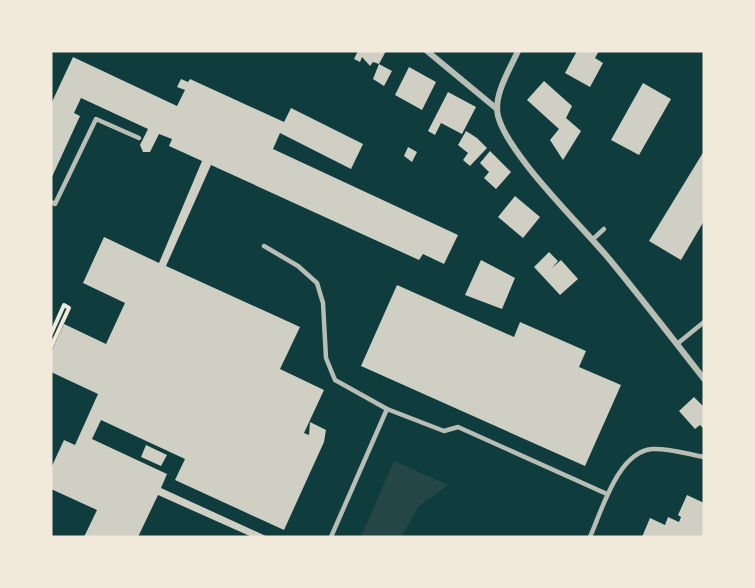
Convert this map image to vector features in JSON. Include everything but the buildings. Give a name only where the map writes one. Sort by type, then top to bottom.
[{"type":"street","points":[[427,51],[497,109],[507,134],[521,156],[704,379]]},
{"type":"street","points":[[497,109],[518,51]]},
{"type":"lane","points":[[51,202],[55,204],[96,119],[139,138]]},
{"type":"lane","points":[[592,240],[603,230]]},
{"type":"lane","points":[[264,246],[298,266],[316,284],[323,303],[326,358],[335,380],[387,409],[444,431],[458,427],[607,494]]},
{"type":"lane","points":[[677,344],[704,322]]},
{"type":"lane","points":[[332,537],[387,409]]},
{"type":"lane","points":[[590,537],[607,494],[630,458],[652,449],[704,457]]},
{"type":"path","points":[[51,334],[64,305],[69,308],[51,347]]},
{"type":"shaded area","points":[[394,461],[448,485],[419,506],[401,537],[361,537]]}]
